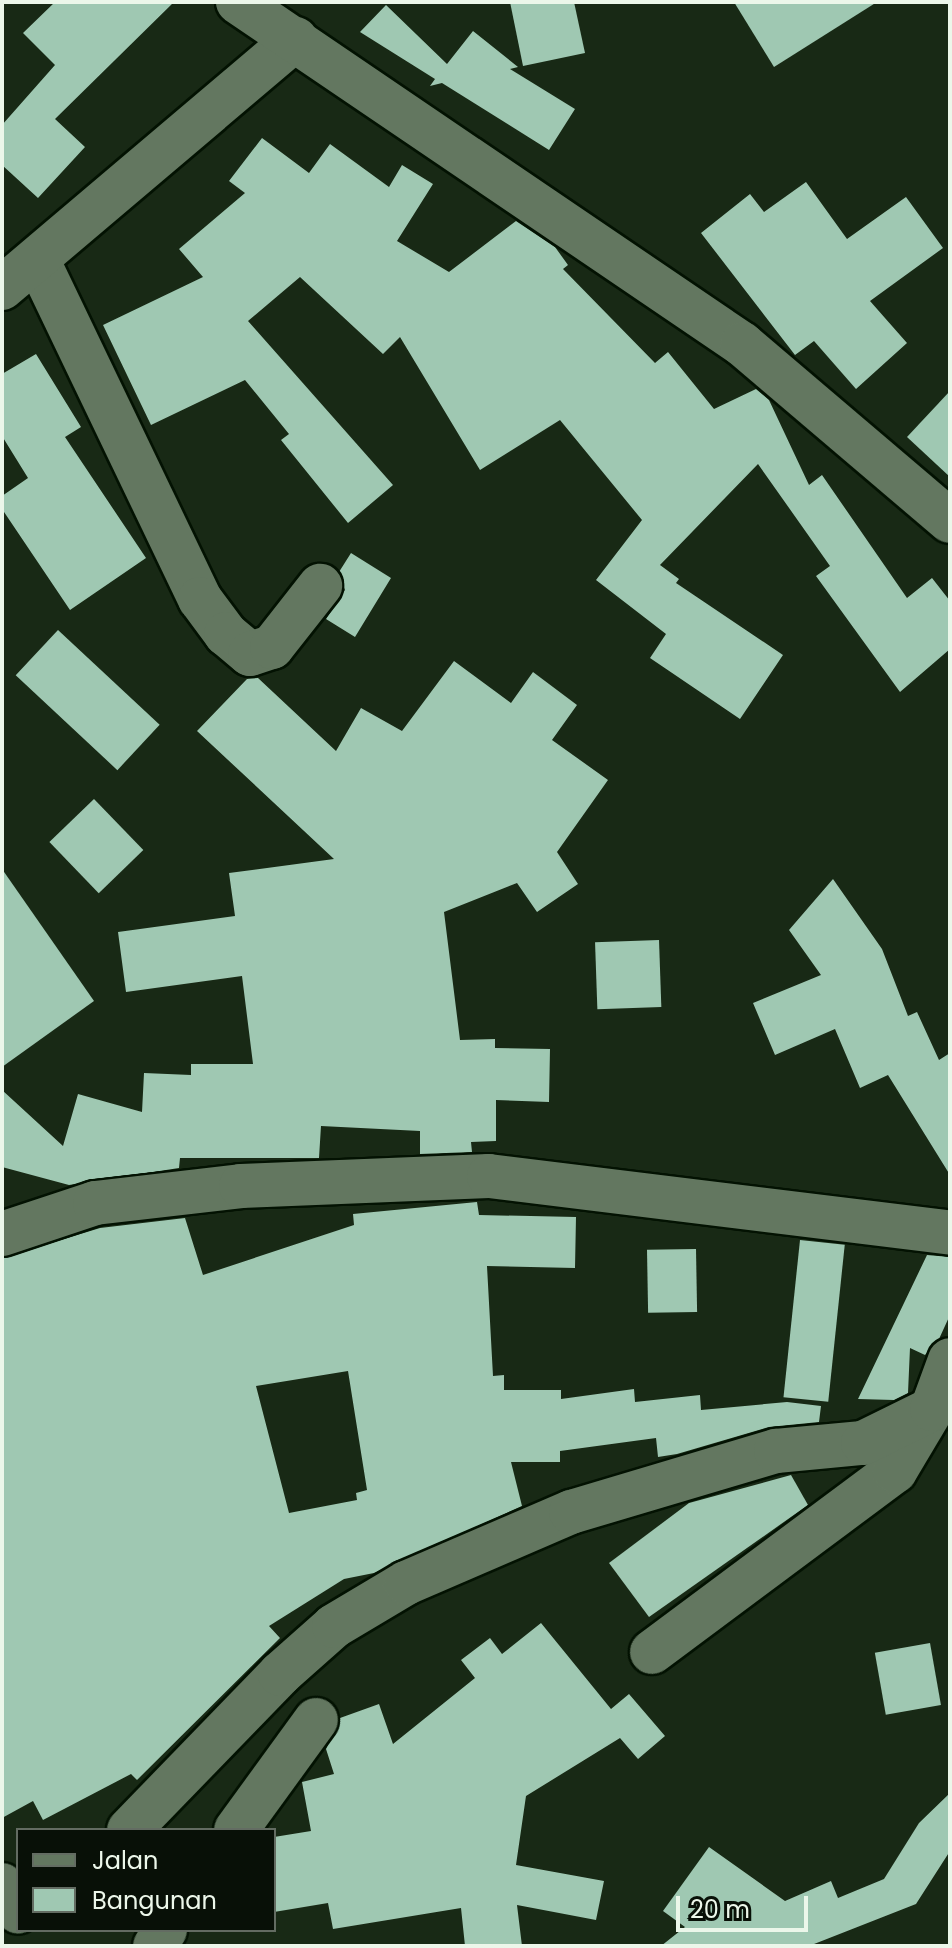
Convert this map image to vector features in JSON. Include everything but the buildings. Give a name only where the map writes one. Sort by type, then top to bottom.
[{"type":"street","points":[[238,2],[742,344],[950,521]]},
{"type":"street","points":[[2,288],[38,261],[296,39]]},
{"type":"street","points":[[38,261],[172,544],[200,599],[226,634],[250,654],[272,647],[320,586]]},
{"type":"street","points":[[2,1234],[109,1201],[241,1186],[476,1176],[950,1233]]},
{"type":"street","points":[[652,1652],[895,1471],[932,1409],[950,1360]]},
{"type":"street","points":[[131,1828],[280,1674],[334,1626],[406,1583],[571,1512],[776,1451],[863,1443],[932,1409]]},
{"type":"street","points":[[237,1828],[316,1720]]},
{"type":"street","points":[[2,1885],[16,1909]]},
{"type":"street","points":[[8,1946],[27,1932]]}]
